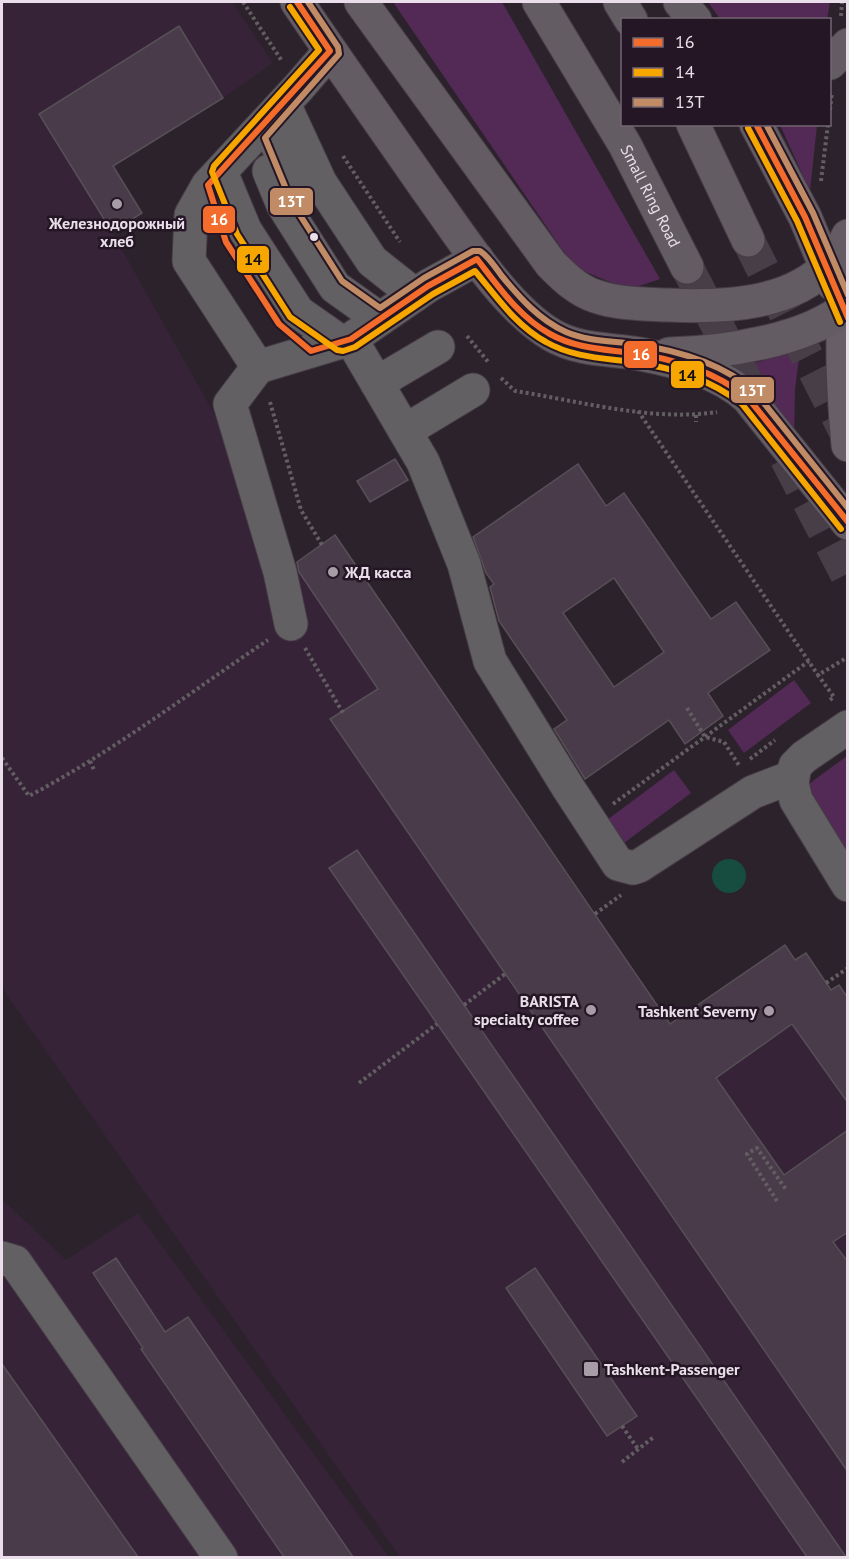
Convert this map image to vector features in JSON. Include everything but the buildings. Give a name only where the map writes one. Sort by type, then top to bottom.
[{"type":"highway","points":[[297,2],[477,259],[521,310],[553,336],[589,348],[640,354],[704,353],[745,347],[807,328],[846,311],[837,272],[837,256],[848,236]]},
{"type":"highway","points":[[361,2],[551,264],[579,289],[594,296],[622,302],[678,306],[726,306],[764,300],[837,272]]},
{"type":"highway","name":"Small Ring Road","points":[[540,2],[625,146],[687,267]]},
{"type":"highway","points":[[620,2],[630,18]]},
{"type":"highway","points":[[680,2],[692,18]]},
{"type":"highway","points":[[831,62],[848,45]]},
{"type":"highway","points":[[694,126],[748,240]]},
{"type":"highway","points":[[757,126],[837,272]]},
{"type":"highway","points":[[640,354],[715,376],[739,389],[848,523]]},
{"type":"main road","points":[[846,311],[843,364],[848,445]]},
{"type":"lane","points":[[258,367],[189,261],[191,215],[245,145],[330,51]]},
{"type":"lane","points":[[245,145],[226,242],[279,324],[365,326]]},
{"type":"lane","points":[[245,145],[320,182],[372,261],[365,326],[377,383],[423,462],[464,564],[490,662],[618,864],[633,868],[645,863],[753,792],[792,777]]},
{"type":"lane","points":[[245,145],[264,218],[317,300],[365,326]]},
{"type":"lane","points":[[291,624],[280,572],[230,404],[258,367],[365,326],[477,259]]},
{"type":"lane","points":[[377,383],[438,346]]},
{"type":"lane","points":[[405,431],[473,390]]},
{"type":"lane","points":[[848,727],[804,757],[795,766],[792,777],[792,789],[796,800],[848,885]]},
{"type":"lane","points":[[2,1232],[8,1260],[221,1557]]},
{"type":"path","points":[[819,192],[828,126]]},
{"type":"path","points":[[638,411],[834,697],[824,704]]},
{"type":"path","points":[[696,415],[696,423]]},
{"type":"path","points":[[279,431],[301,510],[322,545]]},
{"type":"path","points":[[2,759],[29,796],[90,761],[169,710],[291,624],[343,713]]},
{"type":"path","points":[[818,675],[848,657]]},
{"type":"path","points":[[590,822],[809,661]]},
{"type":"path","points":[[687,708],[705,737],[724,742],[739,766],[777,739]]},
{"type":"path","points":[[90,761],[95,772]]},
{"type":"path","points":[[826,983],[848,968]]},
{"type":"path","points":[[464,1005],[505,974]]},
{"type":"path","points":[[359,1083],[437,1024]]},
{"type":"path","points":[[777,1201],[747,1154],[757,1148],[787,1191]]},
{"type":"path","points":[[622,1426],[638,1449]]},
{"type":"path","points":[[622,1462],[655,1436]]},
{"type":"shaded area","points":[[2,2],[232,2],[273,63],[223,98],[113,166],[112,232],[226,435],[294,564],[335,535],[670,1024],[785,945],[795,960],[806,953],[831,990],[839,985],[847,998],[847,1557],[400,1557],[2,988]]},
{"type":"shaded area","points":[[393,2],[502,2],[660,279],[636,287],[617,285],[574,267]]},
{"type":"shaded area","points":[[708,2],[830,2],[827,18],[719,18]]},
{"type":"shaded area","points":[[780,126],[817,126],[810,191]]},
{"type":"shaded area","points":[[801,342],[795,390],[794,440],[723,368],[763,361]]},
{"type":"shaded area","points":[[794,680],[811,703],[744,753],[728,730]]},
{"type":"shaded area","points":[[847,756],[847,867],[805,792],[810,783]]},
{"type":"shaded area","points":[[674,770],[691,793],[624,843],[607,820]]},
{"type":"shaded area","points":[[729,859],[741,864],[746,876],[741,888],[729,893],[717,888],[712,876],[717,864]]},
{"type":"shaded area","points":[[2,1199],[66,1260],[138,1213],[389,1557],[2,1557]]},
{"type":"tunnel","points":[[748,240],[848,437]]},
{"type":"tunnel","points":[[687,267],[762,412]]},
{"type":"tunnel","points":[[786,458],[848,577]]},
{"type":"transit line","name":"16","points":[[297,2],[330,51],[208,185],[226,242],[279,324],[311,351],[351,339],[428,286],[477,259],[528,319],[559,339],[599,349],[646,355],[677,362],[721,380],[748,398],[848,522]]},
{"type":"transit line","name":"13Т","points":[[308,2],[338,47],[339,54],[265,138],[291,201],[342,281],[380,308],[424,278],[473,251],[480,251],[530,307],[556,327],[591,339],[633,344],[682,354],[698,359],[742,382],[755,392],[848,508]]},
{"type":"transit line","name":"14","points":[[290,7],[319,50],[214,166],[212,172],[237,234],[290,317],[337,350],[343,351],[355,347],[433,294],[475,271],[525,328],[556,347],[587,356],[646,364],[675,371],[703,381],[730,395],[742,404],[841,529]]},
{"type":"transit line","name":"16","points":[[757,126],[805,217],[848,318]]},
{"type":"transit line","name":"13Т","points":[[767,126],[813,213],[848,295]]},
{"type":"transit line","name":"14","points":[[748,128],[797,221],[840,322]]},
{"type":"place","name":"Железнодорожный хлеб","points":[[117,204]]},
{"type":"place","name":"ЖД касса","points":[[333,572]]},
{"type":"place","name":"BARISTA specialty coffee","points":[[591,1010]]},
{"type":"place","name":"Tashkent Severny","points":[[769,1011]]},
{"type":"place","name":"Tashkent-Passenger","points":[[591,1369]]}]
